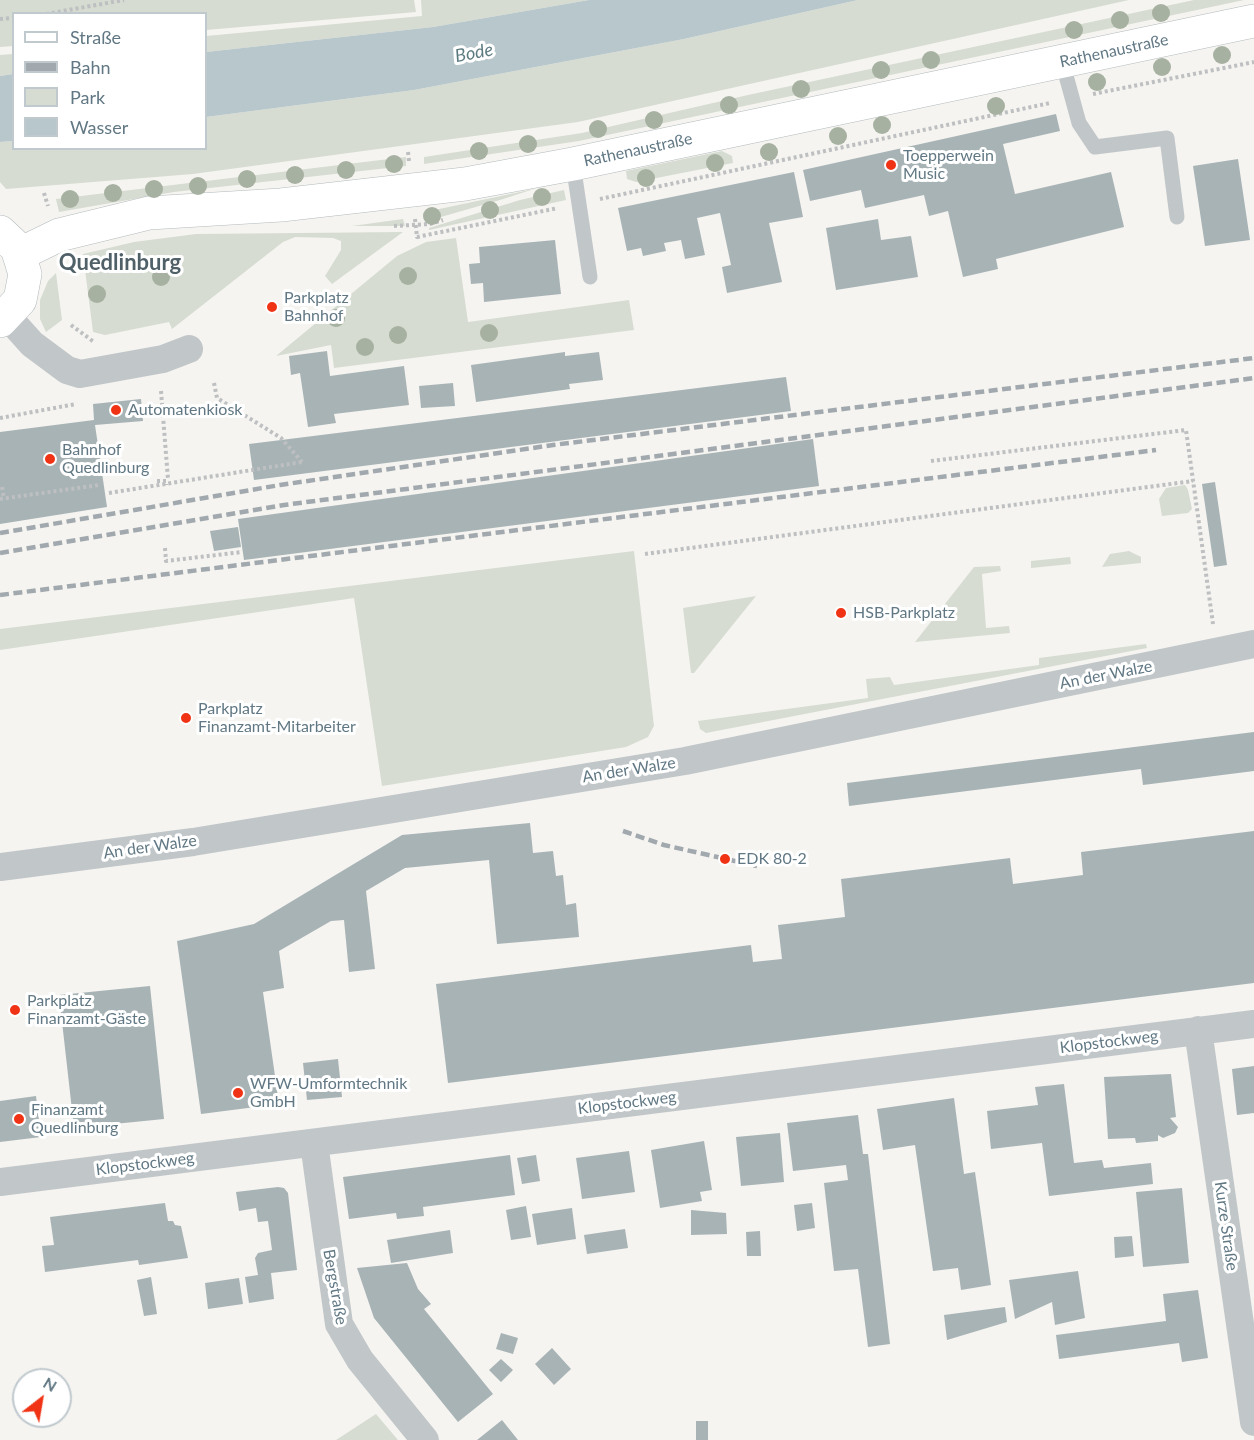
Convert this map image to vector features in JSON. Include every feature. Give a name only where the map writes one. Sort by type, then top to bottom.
[{"type":"main road","name":"Rathenaustraße","points":[[10,243],[59,235],[149,213],[281,205],[465,184],[573,164],[1254,21]]},
{"type":"main road","points":[[4,318],[16,306],[24,287],[24,267],[10,243]]},
{"type":"street","points":[[4,318],[32,344],[67,370],[80,374],[163,359],[189,349]]},
{"type":"street","name":"An der Walze","points":[[0,867],[193,842],[685,761],[1254,644]]},
{"type":"street","name":"Klopstockweg","points":[[0,1182],[1254,1024]]},
{"type":"street","name":"Kurze Straße","points":[[1198,1030],[1254,1422]]},
{"type":"street","name":"Bergstraße","points":[[314,1143],[339,1324],[360,1360],[425,1440]]},
{"type":"lane","points":[[1062,61],[1079,123],[1095,147],[1167,138],[1177,217]]},
{"type":"lane","points":[[573,164],[590,278]]},
{"type":"path","points":[[57,12],[124,0]]},
{"type":"path","points":[[417,237],[1073,98],[1254,62]]},
{"type":"path","points":[[109,493],[302,462],[280,438],[217,398],[214,383]]},
{"type":"path","points":[[161,391],[168,479]]},
{"type":"path","points":[[931,461],[1186,430],[1218,652]]},
{"type":"path","points":[[157,481],[166,481],[166,485]]},
{"type":"path","points":[[645,554],[1193,481]]},
{"type":"path","points":[[2,487],[2,499],[99,485]]},
{"type":"path","points":[[165,548],[166,561],[242,552]]},
{"type":"green space","points":[[0,0],[414,0],[416,12],[207,30],[207,12],[12,12],[12,46],[0,47]]},
{"type":"green space","points":[[421,0],[589,0],[433,27],[207,52],[207,36],[422,16]]},
{"type":"green space","points":[[858,0],[1129,0],[578,122],[193,174],[6,189],[0,182],[0,142],[12,141],[12,150],[207,150],[207,117],[414,90],[684,39]]},
{"type":"green space","points":[[1194,0],[1244,0],[579,141],[424,164],[424,157],[582,133],[748,95]]},
{"type":"green space","points":[[12,54],[12,74],[0,76],[0,55]]},
{"type":"green space","points":[[722,151],[732,156],[733,163],[636,182],[627,179],[626,171]]},
{"type":"green space","points":[[406,157],[406,166],[174,192],[59,212],[56,199]]},
{"type":"green space","points":[[534,189],[500,200],[427,221],[425,212]]},
{"type":"green space","points":[[564,190],[566,200],[429,230],[429,228],[520,200]]},
{"type":"green space","points":[[403,219],[405,226],[352,226]]},
{"type":"green space","points":[[403,232],[332,284],[325,276],[341,250],[341,241],[333,238],[295,237],[283,242],[172,329],[169,322],[105,335],[93,332],[83,254],[134,242],[196,234]]},
{"type":"green space","points":[[456,238],[468,322],[629,300],[634,330],[334,368],[331,345],[276,356],[397,256],[426,242]]},
{"type":"green space","points":[[56,273],[62,320],[46,332],[40,319],[40,300],[48,281]]},
{"type":"green space","points":[[1185,485],[1192,509],[1188,513],[1162,516],[1159,499],[1166,488]]},
{"type":"green space","points":[[634,551],[654,726],[648,737],[626,747],[382,786],[354,598],[0,650],[0,629]]},
{"type":"green space","points":[[1129,551],[1141,557],[1141,563],[1102,567],[1110,554]]},
{"type":"green space","points":[[1070,557],[1071,564],[1031,568],[1031,561]]},
{"type":"green space","points":[[1000,566],[1001,571],[982,574],[986,628],[1009,626],[1010,633],[915,642],[974,567]]},
{"type":"green space","points":[[756,596],[694,673],[691,673],[683,608]]},
{"type":"green space","points":[[1146,644],[1147,648],[706,733],[700,729],[698,721],[868,698],[866,679],[890,677],[894,685],[1039,665],[1039,658]]},
{"type":"green space","points":[[376,1414],[398,1440],[336,1440]]},
{"type":"water","name":"Bode","points":[[589,0],[858,0],[684,39],[414,90],[207,117],[207,52],[433,27]]},
{"type":"water","points":[[12,74],[12,141],[0,142],[0,76]]},
{"type":"building","points":[[1056,114],[1060,131],[1003,144],[1015,194],[1111,172],[1124,227],[996,259],[998,269],[963,277],[948,211],[929,216],[924,195],[865,208],[861,190],[810,201],[803,170]]},
{"type":"building","points":[[1238,159],[1250,240],[1205,246],[1193,166]]},
{"type":"building","points":[[794,172],[803,217],[769,223],[782,282],[727,293],[722,267],[731,265],[720,213],[697,218],[705,255],[685,259],[681,240],[664,243],[666,251],[643,256],[641,248],[627,251],[618,208]]},
{"type":"building","points":[[878,219],[881,240],[911,236],[918,277],[836,290],[826,228]]},
{"type":"building","points":[[555,240],[561,294],[484,302],[483,283],[471,284],[469,264],[480,263],[479,247]]},
{"type":"building","points":[[327,351],[330,376],[404,366],[409,405],[334,414],[336,423],[308,427],[300,373],[291,375],[289,356]]},
{"type":"building","points":[[565,352],[565,356],[599,352],[603,380],[569,384],[570,389],[476,402],[471,365]]},
{"type":"building","points":[[786,377],[791,411],[254,480],[249,444]]},
{"type":"building","points":[[453,383],[455,406],[421,408],[419,386]]},
{"type":"building","points":[[141,399],[143,421],[95,425],[107,507],[0,524],[0,432],[94,420],[93,404]]},
{"type":"building","points":[[813,439],[819,486],[244,560],[238,519]]},
{"type":"building","points":[[1215,482],[1227,565],[1214,567],[1202,484]]},
{"type":"building","points":[[238,527],[241,547],[214,551],[210,531]]},
{"type":"building","points":[[1254,732],[1254,771],[1143,785],[1141,769],[849,806],[847,783]]},
{"type":"building","points":[[530,823],[533,853],[553,851],[556,876],[563,875],[566,905],[576,903],[579,937],[497,944],[489,860],[405,868],[366,891],[375,969],[349,972],[344,920],[331,921],[279,951],[284,988],[263,992],[279,1104],[201,1114],[177,941],[254,924],[402,835]]},
{"type":"building","points":[[1254,831],[1254,983],[448,1083],[436,984],[751,945],[753,962],[782,959],[778,925],[845,917],[841,879],[1010,858],[1013,884],[1083,875],[1081,852]]},
{"type":"building","points":[[150,986],[164,1119],[74,1128],[59,995]]},
{"type":"building","points":[[338,1059],[342,1097],[307,1100],[303,1063]]},
{"type":"building","points":[[1254,1066],[1254,1113],[1237,1115],[1232,1069]]},
{"type":"building","points":[[1171,1074],[1176,1117],[1170,1118],[1178,1127],[1175,1133],[1163,1138],[1158,1135],[1158,1141],[1136,1143],[1135,1138],[1108,1139],[1104,1077]]},
{"type":"building","points":[[1064,1084],[1074,1163],[1102,1160],[1104,1168],[1151,1163],[1153,1184],[1049,1196],[1042,1143],[991,1149],[987,1111],[1038,1105],[1035,1087]]},
{"type":"building","name":"Finanzamt Quedlinburg","points":[[36,1096],[41,1137],[0,1142],[0,1101]]},
{"type":"building","points":[[954,1098],[964,1174],[975,1172],[991,1285],[961,1290],[958,1268],[933,1271],[915,1145],[883,1150],[877,1109]]},
{"type":"building","points":[[858,1115],[863,1154],[868,1154],[890,1344],[868,1347],[858,1269],[834,1271],[824,1183],[848,1180],[846,1165],[793,1171],[787,1123]]},
{"type":"building","points":[[780,1133],[784,1182],[741,1186],[736,1137]]},
{"type":"building","points":[[704,1141],[712,1190],[700,1192],[702,1201],[660,1208],[651,1150]]},
{"type":"building","points":[[629,1151],[635,1192],[582,1199],[576,1158]]},
{"type":"building","points":[[510,1155],[515,1195],[423,1207],[424,1216],[397,1219],[396,1213],[349,1219],[343,1177]]},
{"type":"building","points":[[536,1155],[540,1181],[522,1184],[517,1158]]},
{"type":"building","points":[[284,1188],[288,1193],[297,1270],[271,1273],[274,1299],[249,1303],[245,1277],[258,1275],[255,1258],[258,1253],[272,1250],[268,1221],[258,1222],[256,1208],[239,1211],[236,1192]]},
{"type":"building","points":[[1182,1188],[1189,1263],[1143,1267],[1136,1192]]},
{"type":"building","points":[[165,1203],[168,1221],[181,1226],[188,1258],[139,1265],[138,1260],[45,1272],[42,1246],[54,1245],[50,1217]]},
{"type":"building","points":[[812,1203],[815,1228],[797,1231],[794,1205]]},
{"type":"building","points":[[526,1206],[531,1237],[511,1240],[506,1210]]},
{"type":"building","points":[[572,1208],[576,1239],[537,1245],[532,1214]]},
{"type":"building","points":[[691,1210],[726,1213],[727,1234],[691,1235]]},
{"type":"building","points":[[625,1229],[628,1248],[587,1254],[584,1235]]},
{"type":"building","points":[[450,1230],[453,1253],[391,1263],[387,1240]]},
{"type":"building","points":[[760,1231],[761,1256],[747,1256],[746,1232]]},
{"type":"building","points":[[1132,1236],[1134,1256],[1115,1258],[1114,1237]]},
{"type":"building","points":[[407,1263],[418,1289],[431,1304],[424,1309],[493,1394],[458,1422],[374,1318],[357,1268]]},
{"type":"building","points":[[1078,1271],[1085,1318],[1055,1325],[1052,1302],[1015,1319],[1009,1280]]},
{"type":"building","points":[[151,1277],[157,1314],[144,1316],[137,1280]]},
{"type":"building","points":[[239,1278],[243,1304],[208,1309],[205,1283]]},
{"type":"building","points":[[1198,1290],[1208,1358],[1182,1362],[1179,1343],[1059,1359],[1056,1335],[1166,1321],[1163,1294]]},
{"type":"building","points":[[1005,1307],[1007,1322],[947,1340],[944,1315]]},
{"type":"building","points":[[501,1333],[518,1338],[513,1354],[496,1349]]},
{"type":"building","points":[[552,1348],[571,1369],[554,1385],[535,1364]]},
{"type":"building","points":[[501,1359],[513,1370],[501,1382],[489,1370]]},
{"type":"building","points":[[502,1420],[518,1440],[477,1440]]},
{"type":"building","points":[[696,1421],[708,1421],[708,1440],[696,1440]]},
{"type":"railway","points":[[0,533],[280,485],[553,445],[1254,358]]},
{"type":"railway","points":[[0,553],[284,505],[1254,378]]},
{"type":"railway","points":[[0,595],[1156,450]]},
{"type":"railway","points":[[623,831],[664,845],[757,866]]},
{"type":"place","name":"Toepperwein Music","points":[[891,165]]},
{"type":"place","name":"Parkplatz Bahnhof","points":[[272,307]]},
{"type":"place","name":"Automatenkiosk","points":[[116,410]]},
{"type":"place","name":"Bahnhof Quedlinburg","points":[[50,459]]},
{"type":"place","name":"HSB-Parkplatz","points":[[841,613]]},
{"type":"place","name":"Parkplatz Finanzamt-Mitarbeiter","points":[[186,718]]},
{"type":"place","name":"EDK 80-2","points":[[725,859]]},
{"type":"place","name":"Parkplatz Finanzamt-Gäste","points":[[15,1010]]},
{"type":"place","name":"WFW-Umformtechnik GmbH","points":[[238,1093]]},
{"type":"place","name":"Finanzamt Quedlinburg","points":[[19,1119]]},
{"type":"district","name":"Quedlinburg","points":[[120,263]]}]
